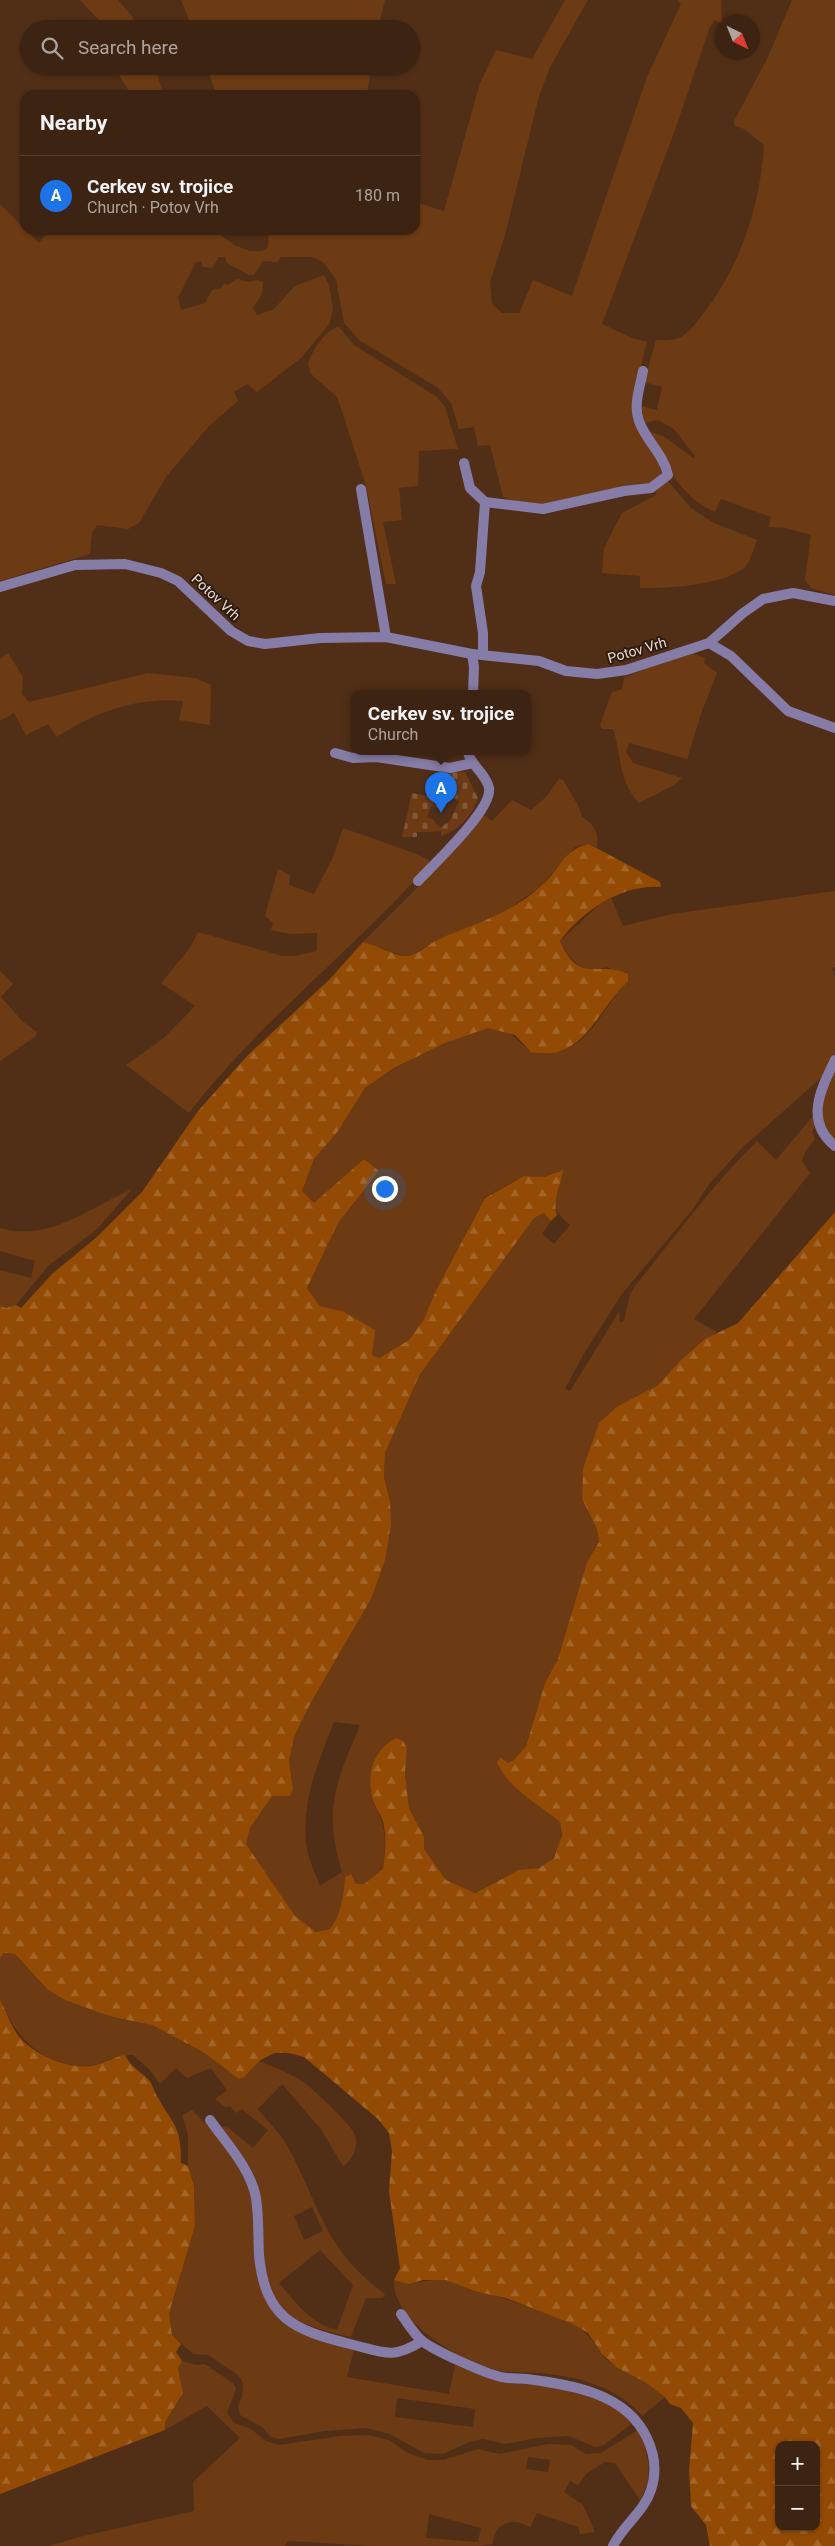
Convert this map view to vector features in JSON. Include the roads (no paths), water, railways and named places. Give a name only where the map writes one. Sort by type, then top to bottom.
[{"type":"street","points":[[464,463],[470,488],[485,502],[543,509],[624,491],[651,488],[668,476],[666,465],[638,420],[637,401],[643,371]]},
{"type":"street","points":[[361,489],[386,637]]},
{"type":"street","points":[[473,690],[474,667],[478,654],[476,586],[480,572],[485,502]]},
{"type":"street","name":"Potov Vrh","points":[[0,587],[75,565],[125,564],[160,573],[178,581],[231,631],[248,641],[265,644],[320,638],[386,637],[478,654],[539,661],[566,671],[596,674],[626,670],[709,642],[743,612],[763,599],[794,593],[835,601]]},
{"type":"street","points":[[709,642],[731,656],[788,710],[835,728]]},
{"type":"street","points":[[335,753],[353,758],[376,758],[450,768],[473,763]]},
{"type":"street","points":[[418,881],[470,826],[488,801],[490,788],[482,772],[473,763],[469,755]]},
{"type":"street","points":[[835,1060],[819,1095],[818,1117],[825,1138],[835,1146]]},
{"type":"street","points":[[210,2120],[250,2177],[256,2198],[259,2256],[264,2282],[268,2297],[278,2311],[296,2325],[317,2334],[392,2354],[407,2350],[422,2341]]},
{"type":"street","points":[[401,2314],[422,2341],[474,2368],[502,2377],[562,2384],[595,2393],[619,2405],[633,2417],[643,2430],[652,2450],[655,2474],[651,2492],[640,2511],[614,2546]]},
{"type":"place","name":"Cerkev sv. trojice","points":[[441,813]]}]
